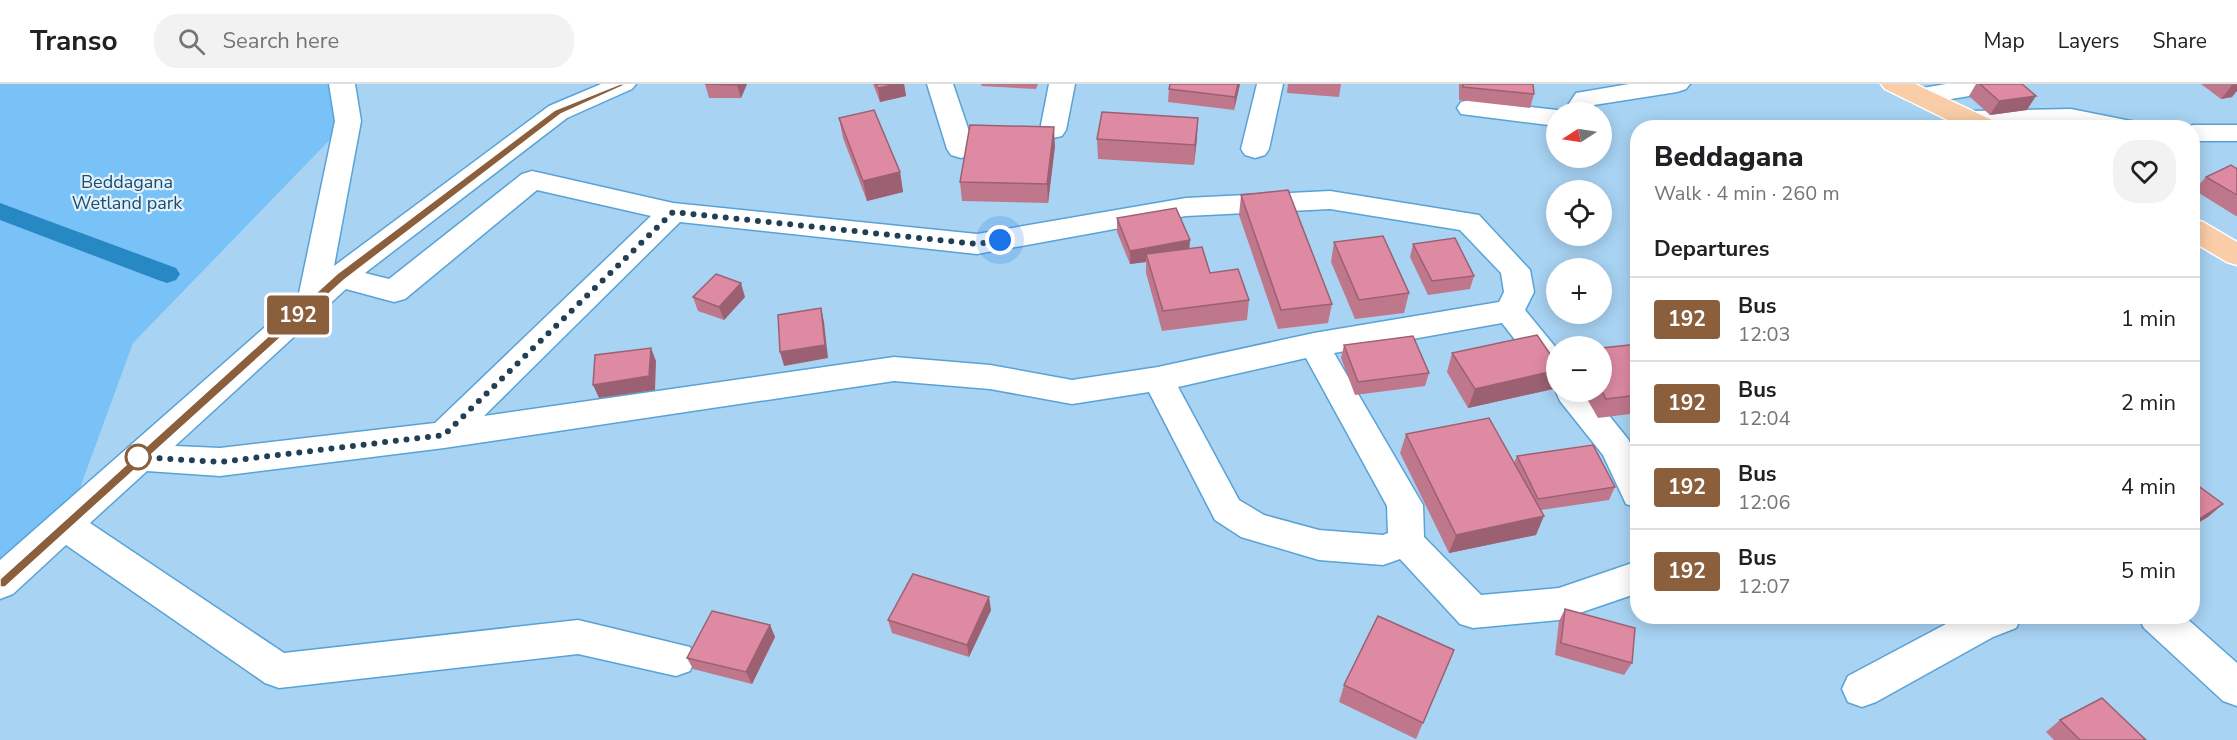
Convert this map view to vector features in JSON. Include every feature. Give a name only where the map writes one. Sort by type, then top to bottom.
[{"type":"main road","points":[[1894,84],[1972,120]]},
{"type":"main road","points":[[2200,234],[2237,255]]},
{"type":"street","points":[[312,302],[348,121],[342,84]]},
{"type":"street","points":[[0,583],[340,277],[584,90],[623,84]]},
{"type":"street","points":[[940,84],[961,149]]},
{"type":"street","points":[[1053,130],[1062,84]]},
{"type":"street","points":[[1255,149],[1270,84]]},
{"type":"street","points":[[1583,102],[1585,99],[1677,84]]},
{"type":"street","points":[[1920,96],[1994,84]]},
{"type":"street","points":[[1470,108],[1546,117]]},
{"type":"street","points":[[2025,120],[2071,117],[2086,120]]},
{"type":"street","points":[[2200,133],[2237,132]]},
{"type":"street","points":[[340,277],[394,291],[532,180],[673,212],[977,244],[1186,207],[1330,200],[1469,222],[1515,270],[1519,292],[1509,311]]},
{"type":"street","points":[[444,435],[673,212]]},
{"type":"street","points":[[138,457],[220,462],[444,435],[894,369],[990,377],[1072,392],[1158,379],[1314,345],[1509,311]]},
{"type":"street","points":[[1509,311],[1546,358]]},
{"type":"street","points":[[1314,345],[1405,505],[1406,542],[1473,612],[1559,604],[1630,580]]},
{"type":"street","points":[[1158,379],[1227,510],[1236,516],[1254,527],[1319,545],[1383,550],[1406,542]]},
{"type":"street","points":[[1580,402],[1616,448],[1630,477]]},
{"type":"street","points":[[66,526],[279,671],[578,638],[676,659]]},
{"type":"street","points":[[1862,689],[1983,624]]},
{"type":"street","points":[[2166,624],[2237,688]]},
{"type":"green space","name":"Beddagana Wetland park","points":[[0,84],[342,84],[348,121],[133,343],[66,526],[0,583]]},
{"type":"building","points":[[876,84],[897,84],[878,88]]},
{"type":"building","points":[[1170,84],[1238,84],[1235,97],[1169,89]]},
{"type":"building","points":[[1463,84],[1533,84],[1534,94],[1463,87]]},
{"type":"building","points":[[1980,84],[2022,84],[2036,96],[1999,101]]},
{"type":"building","points":[[874,110],[900,172],[863,181],[839,118]]},
{"type":"building","points":[[1102,112],[1198,118],[1195,145],[1097,139]]},
{"type":"building","points":[[970,125],[1054,127],[1047,184],[960,182]]},
{"type":"building","points":[[2231,165],[2237,169],[2237,195],[2206,177]]},
{"type":"building","points":[[1288,190],[1332,304],[1281,310],[1241,195]]},
{"type":"building","points":[[1176,208],[1190,240],[1130,251],[1117,218]]},
{"type":"building","points":[[1383,236],[1409,293],[1359,300],[1334,242]]},
{"type":"building","points":[[1455,238],[1474,276],[1432,281],[1413,244]]},
{"type":"building","points":[[1202,247],[1210,273],[1238,269],[1249,300],[1163,311],[1146,254]]},
{"type":"building","points":[[716,274],[741,283],[719,307],[693,297]]},
{"type":"building","points":[[821,308],[825,345],[780,352],[778,315]]},
{"type":"building","points":[[1537,335],[1546,348],[1546,373],[1475,389],[1452,353]]},
{"type":"building","points":[[1413,336],[1429,373],[1358,382],[1344,345]]},
{"type":"building","points":[[1630,345],[1630,396],[1612,398],[1612,347]]},
{"type":"building","points":[[651,348],[649,376],[593,385],[595,355]]},
{"type":"building","points":[[1489,418],[1544,516],[1456,535],[1406,434]]},
{"type":"building","points":[[1593,445],[1615,487],[1538,499],[1517,456]]},
{"type":"building","points":[[2200,487],[2223,504],[2200,519]]},
{"type":"building","points":[[913,574],[989,597],[967,645],[888,620]]},
{"type":"building","points":[[1565,609],[1635,628],[1632,663],[1561,643]]},
{"type":"building","points":[[712,611],[770,625],[746,672],[687,658]]},
{"type":"building","points":[[1378,616],[1454,650],[1423,723],[1344,685]]},
{"type":"building","points":[[2102,698],[2146,740],[2080,740],[2060,720]]},
{"type":"waterway","points":[[0,211],[167,274]]},
{"type":"bus line","name":"192","points":[[0,583],[340,277],[558,112],[623,84]]},
{"type":"route","points":[[138,457],[220,462],[444,435],[673,212],[977,244],[1000,240]]}]
